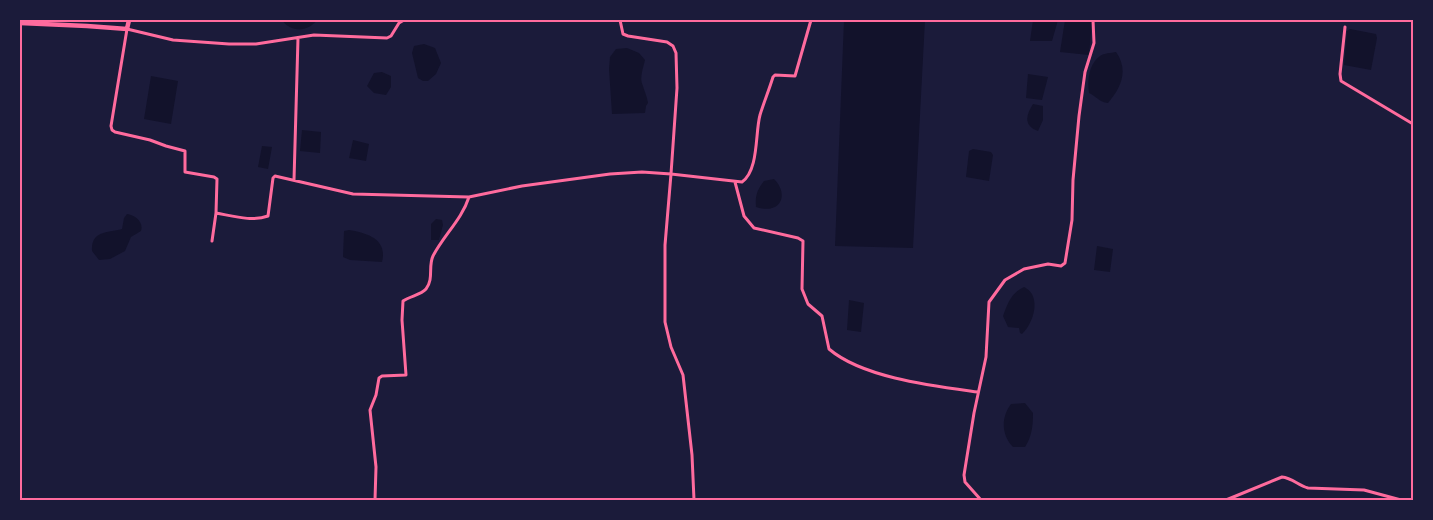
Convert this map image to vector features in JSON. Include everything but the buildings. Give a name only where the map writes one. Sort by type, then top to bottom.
[{"type":"main road","points":[[20,23],[127,30],[129,20]]},
{"type":"street","points":[[212,241],[216,213],[217,179],[185,172],[185,151],[112,130],[111,126],[127,30],[173,40],[256,44],[314,35],[387,38],[391,36],[399,23],[404,20]]},
{"type":"street","points":[[620,20],[623,34],[666,42],[674,46],[676,53],[676,88],[665,245],[665,322],[671,348],[683,375],[692,455],[694,500]]},
{"type":"street","points":[[216,213],[245,219],[266,217],[269,214],[273,178],[275,176],[353,194],[470,197],[522,186],[610,174],[642,172],[742,182],[748,178],[751,171],[760,116],[773,77],[775,75],[795,76],[811,20]]},
{"type":"street","points":[[981,500],[965,482],[964,478],[978,392],[986,357],[989,302],[1005,280],[1024,269],[1048,264],[1061,266],[1066,264],[1072,220],[1073,180],[1079,116],[1085,72],[1094,43],[1093,20]]},
{"type":"street","points":[[1345,27],[1340,74],[1341,81],[1413,124]]},
{"type":"street","points":[[294,180],[298,38]]},
{"type":"street","points":[[735,182],[744,216],[754,228],[798,238],[803,242],[802,289],[808,304],[822,316],[829,349],[857,365],[884,375],[946,388],[978,392]]},
{"type":"street","points":[[375,500],[376,467],[370,410],[376,395],[378,378],[382,376],[406,375],[402,320],[403,301],[425,291],[430,282],[431,258],[457,222],[470,197]]},
{"type":"street","points":[[1226,500],[1282,477],[1291,479],[1300,486],[1308,488],[1364,490],[1400,500]]},
{"type":"shaded area","points":[[282,20],[317,20],[309,27],[295,29]]},
{"type":"shaded area","points":[[844,20],[925,20],[913,248],[835,246]]},
{"type":"shaded area","points":[[1033,20],[1058,20],[1052,41],[1030,41]]},
{"type":"shaded area","points":[[1065,20],[1092,21],[1089,55],[1060,52]]},
{"type":"shaded area","points":[[1350,29],[1376,34],[1377,38],[1371,70],[1344,65],[1347,31]]},
{"type":"shaded area","points":[[424,44],[435,48],[441,63],[436,74],[428,81],[418,78],[412,53],[414,46]]},
{"type":"shaded area","points":[[627,48],[639,53],[645,60],[641,80],[648,103],[645,113],[612,114],[610,57],[616,49]]},
{"type":"shaded area","points":[[1116,52],[1122,65],[1122,79],[1117,91],[1108,103],[1089,93],[1088,83],[1091,68],[1096,59],[1103,54]]},
{"type":"shaded area","points":[[382,72],[391,76],[391,87],[386,95],[374,93],[367,86],[374,73]]},
{"type":"shaded area","points":[[1028,74],[1048,77],[1042,100],[1026,98]]},
{"type":"shaded area","points":[[151,76],[178,81],[171,124],[144,119]]},
{"type":"shaded area","points":[[1033,104],[1043,106],[1043,120],[1038,131],[1030,126],[1027,120]]},
{"type":"shaded area","points":[[302,130],[321,132],[320,153],[300,151]]},
{"type":"shaded area","points":[[353,140],[369,144],[366,161],[349,158]]},
{"type":"shaded area","points":[[262,146],[272,147],[268,169],[258,167]]},
{"type":"shaded area","points":[[973,149],[991,152],[993,155],[989,181],[966,177],[969,151]]},
{"type":"shaded area","points":[[774,179],[781,191],[782,197],[780,202],[771,208],[756,207],[757,193],[762,184],[764,181]]},
{"type":"shaded area","points":[[127,214],[138,220],[142,228],[141,231],[131,237],[125,251],[110,259],[99,260],[92,251],[94,240],[105,232],[122,229],[124,218]]},
{"type":"shaded area","points":[[436,219],[442,220],[443,225],[439,240],[431,240],[431,224]]},
{"type":"shaded area","points":[[349,230],[374,238],[382,248],[382,262],[350,260],[343,257],[344,231]]},
{"type":"shaded area","points":[[1097,246],[1113,249],[1110,272],[1094,270]]},
{"type":"shaded area","points":[[1024,287],[1033,296],[1034,309],[1030,323],[1022,334],[1019,328],[1008,327],[1003,316],[1013,295]]},
{"type":"shaded area","points":[[849,300],[864,303],[861,332],[847,330]]},
{"type":"shaded area","points":[[1025,403],[1033,413],[1031,435],[1025,447],[1013,447],[1004,432],[1005,415],[1011,404]]}]
